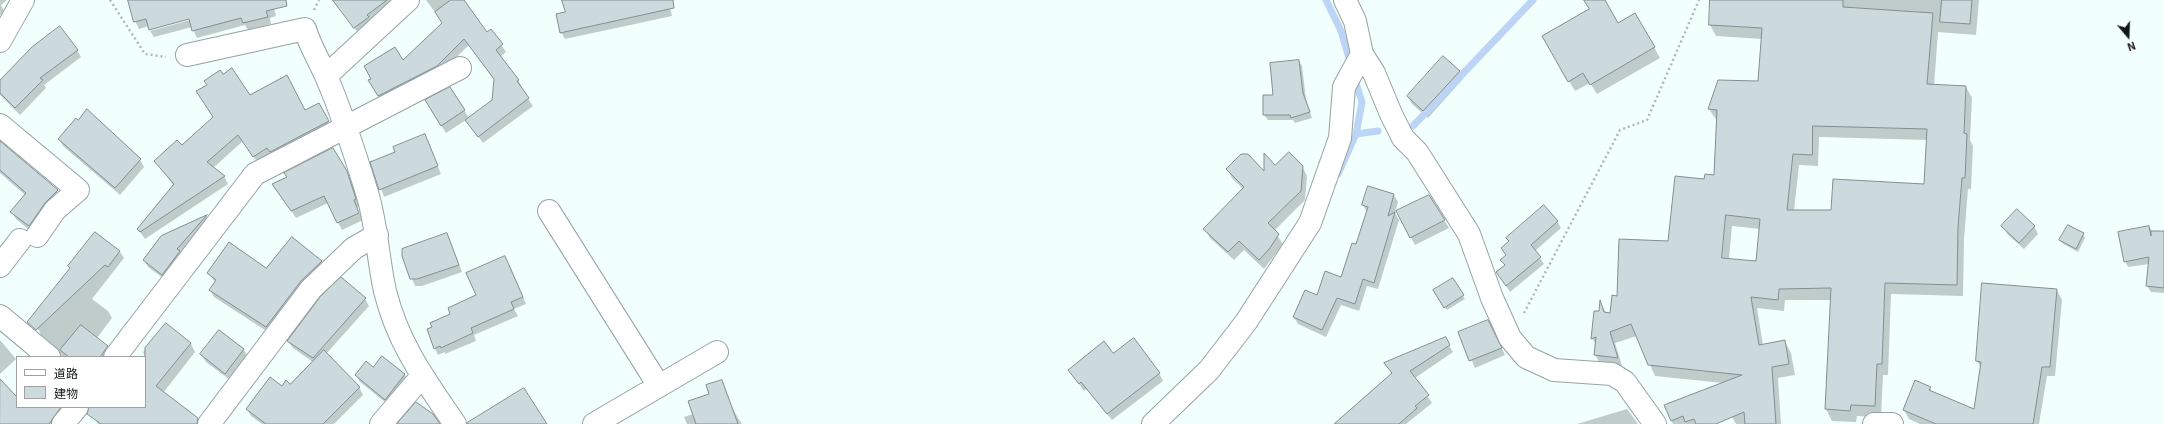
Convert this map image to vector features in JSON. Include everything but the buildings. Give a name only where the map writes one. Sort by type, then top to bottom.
[{"type":"street","points":[[0,40],[23,0]]},
{"type":"street","points":[[326,76],[408,0]]},
{"type":"street","points":[[1345,0],[1355,20],[1362,54],[1374,73],[1390,114],[1403,138],[1417,152],[1469,234],[1492,298],[1510,338],[1526,357],[1554,370],[1612,374],[1624,382],[1656,424]]},
{"type":"street","points":[[187,55],[305,29],[309,43],[326,76],[368,196],[377,235],[385,290],[393,317],[406,350],[455,424]]},
{"type":"street","points":[[1153,424],[1209,370],[1246,322],[1310,224],[1340,138],[1344,87],[1362,54]]},
{"type":"street","points":[[116,356],[255,174],[345,129],[460,68]]},
{"type":"street","points":[[0,125],[78,190],[55,210],[0,266]]},
{"type":"street","points":[[549,211],[659,386]]},
{"type":"street","points":[[209,424],[311,289],[354,248],[377,235]]},
{"type":"street","points":[[0,316],[48,356]]},
{"type":"street","points":[[594,424],[717,352]]},
{"type":"street","points":[[380,424],[422,376]]},
{"type":"street","points":[[63,424],[76,408]]},
{"type":"street","points":[[1874,424],[1892,424]]},
{"type":"path","points":[[110,0],[145,54],[166,57],[187,55]]},
{"type":"path","points":[[1510,338],[1620,130],[1648,120],[1699,0]]},
{"type":"waterway","points":[[1326,0],[1341,31],[1351,65]]},
{"type":"waterway","points":[[1413,126],[1533,0]]},
{"type":"waterway","points":[[1354,77],[1362,102],[1356,134]]},
{"type":"waterway","points":[[1338,174],[1356,134],[1378,131]]}]
